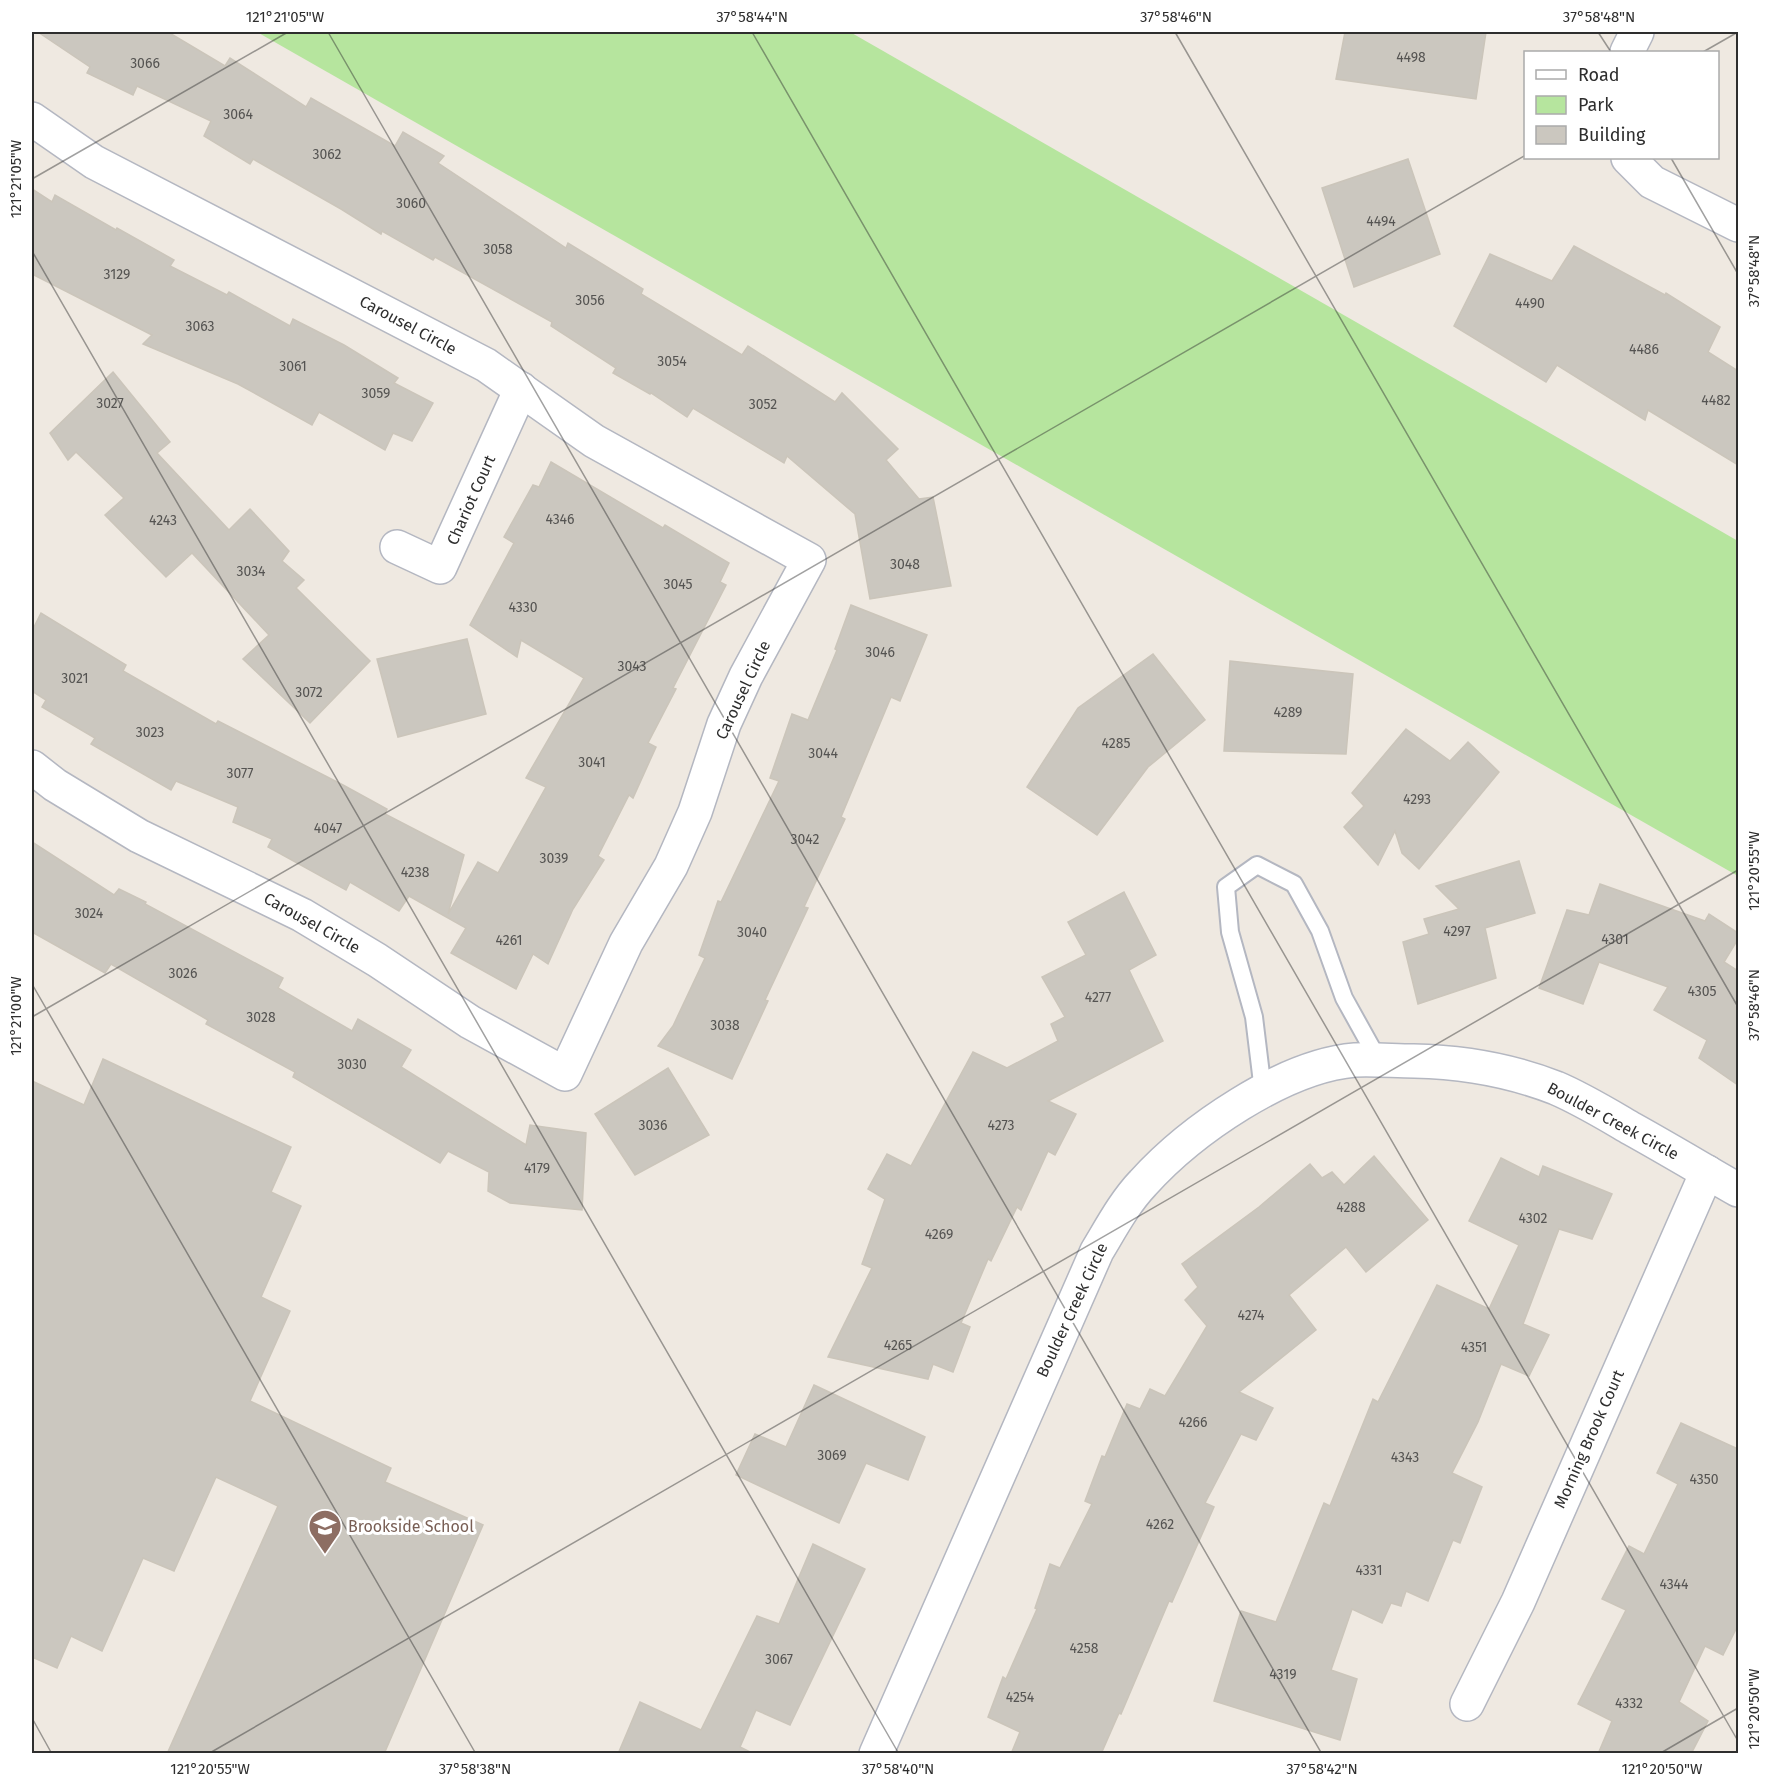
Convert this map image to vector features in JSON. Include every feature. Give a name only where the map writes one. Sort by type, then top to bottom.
[{"type":"street","points":[[1628,51],[1637,32]]},
{"type":"street","name":"Carousel Circle","points":[[32,119],[94,162],[486,365],[594,441],[809,560],[746,676],[724,724],[696,812],[671,866],[626,943],[565,1074],[470,1022],[377,960],[302,915],[139,836],[55,784],[32,767]]},
{"type":"street","points":[[1629,159],[1652,182],[1738,225]]},
{"type":"street","name":"Chariot Court","points":[[398,547],[441,567],[521,389]]},
{"type":"street","name":"Boulder Creek Circle","points":[[876,1754],[1097,1251],[1141,1184],[1193,1136],[1263,1091],[1308,1071],[1354,1060],[1458,1063],[1512,1072],[1558,1089],[1610,1116],[1738,1190]]},
{"type":"street","name":"Morning Brook Court","points":[[1467,1704],[1518,1602],[1707,1172]]},
{"type":"lane","points":[[1263,1091],[1254,1017],[1230,932],[1226,887],[1257,865],[1294,884],[1320,931],[1344,998],[1379,1061]]},
{"type":"green space","points":[[257,32],[850,32],[1738,541],[1738,876]]},
{"type":"building","points":[[38,32],[168,32],[225,66],[230,58],[306,107],[311,98],[395,146],[403,132],[444,156],[438,163],[566,248],[568,243],[643,289],[641,294],[742,355],[748,346],[835,402],[842,393],[898,449],[886,460],[919,499],[933,497],[951,586],[870,599],[855,514],[787,456],[784,463],[693,408],[687,417],[651,393],[613,373],[616,368],[551,326],[552,322],[435,257],[433,260],[382,231],[381,234],[253,159],[250,164],[204,136],[211,121],[137,86],[133,95],[87,73],[90,67]]},
{"type":"building","points":[[1345,32],[1486,32],[1476,99],[1336,79]]},
{"type":"building","points":[[1408,159],[1440,254],[1354,287],[1322,188]]},
{"type":"building","points":[[32,189],[52,202],[55,195],[174,260],[170,266],[227,295],[229,292],[290,326],[293,319],[344,345],[398,378],[394,383],[433,403],[412,441],[393,433],[385,450],[319,412],[312,425],[238,384],[143,344],[152,335],[32,274]]},
{"type":"building","points":[[1574,246],[1665,295],[1666,293],[1720,327],[1708,352],[1738,371],[1738,465],[1648,410],[1645,420],[1557,365],[1546,382],[1454,326],[1490,254],[1552,281]]},
{"type":"building","points":[[113,372],[170,442],[157,453],[229,530],[250,509],[289,551],[282,561],[304,580],[296,588],[370,661],[310,723],[243,659],[269,635],[192,553],[166,577],[105,515],[124,498],[76,452],[68,460],[50,433]]},
{"type":"building","points":[[551,462],[663,528],[665,525],[729,563],[720,582],[726,585],[673,688],[676,689],[648,743],[656,747],[633,798],[629,795],[598,856],[604,860],[573,909],[548,964],[533,954],[516,989],[451,953],[466,928],[409,896],[399,911],[350,882],[346,890],[268,847],[272,839],[233,822],[238,807],[176,781],[171,790],[91,744],[95,738],[42,707],[46,700],[32,691],[32,631],[41,613],[126,665],[123,671],[216,724],[218,721],[343,785],[387,809],[385,814],[464,855],[448,914],[478,862],[498,873],[546,787],[526,778],[584,678],[521,640],[517,657],[470,625],[514,543],[504,537],[533,485],[539,487]]},
{"type":"building","points":[[851,605],[927,635],[900,701],[891,697],[841,817],[845,819],[804,907],[808,908],[765,1000],[768,1001],[732,1079],[658,1046],[673,1026],[705,958],[699,955],[718,901],[721,902],[779,781],[770,778],[792,714],[808,720],[837,650],[835,649]]},
{"type":"building","points":[[467,639],[486,714],[398,737],[377,659]]},
{"type":"building","points":[[1153,654],[1205,720],[1148,767],[1097,835],[1027,787],[1078,708]]},
{"type":"building","points":[[1230,661],[1353,674],[1346,754],[1224,751]]},
{"type":"building","points":[[1406,729],[1450,761],[1468,742],[1499,772],[1419,869],[1402,853],[1395,831],[1378,865],[1344,827],[1364,806],[1352,793]]},
{"type":"building","points":[[32,842],[114,895],[119,889],[146,902],[145,904],[283,978],[278,988],[352,1031],[358,1019],[411,1050],[401,1067],[526,1145],[530,1125],[586,1133],[582,1210],[510,1203],[488,1191],[489,1172],[448,1151],[440,1163],[293,1077],[295,1072],[206,1024],[208,1020],[111,964],[105,973],[32,932]]},
{"type":"building","points":[[1519,861],[1535,913],[1485,928],[1496,978],[1418,1004],[1403,942],[1429,934],[1424,919],[1459,909],[1436,886]]},
{"type":"building","points":[[1600,884],[1705,921],[1709,914],[1738,933],[1738,939],[1724,962],[1738,971],[1738,1085],[1699,1058],[1707,1040],[1654,1010],[1668,987],[1599,962],[1583,1004],[1539,988],[1567,910],[1589,915]]},
{"type":"building","points":[[1124,892],[1156,955],[1129,970],[1163,1041],[1048,1101],[1076,1114],[1055,1155],[1048,1151],[1021,1210],[1017,1207],[991,1261],[988,1259],[961,1323],[970,1327],[953,1372],[933,1364],[928,1379],[828,1357],[872,1268],[862,1264],[885,1199],[868,1189],[887,1154],[911,1166],[973,1052],[1007,1068],[1058,1041],[1051,1024],[1065,1017],[1042,977],[1086,955],[1068,922]]},
{"type":"building","points":[[103,1059],[291,1147],[271,1192],[301,1206],[261,1297],[290,1311],[250,1401],[391,1468],[385,1482],[483,1525],[384,1754],[167,1754],[278,1506],[216,1477],[174,1571],[143,1558],[102,1651],[71,1636],[57,1668],[32,1657],[32,1081],[84,1105]]},
{"type":"building","points":[[668,1068],[709,1135],[635,1175],[595,1114]]},
{"type":"building","points":[[1374,1156],[1428,1220],[1366,1272],[1346,1247],[1289,1295],[1316,1330],[1239,1392],[1273,1408],[1256,1440],[1241,1434],[1205,1503],[1214,1507],[1172,1602],[1169,1601],[1121,1714],[1119,1713],[1101,1754],[1011,1754],[1020,1732],[988,1717],[1003,1677],[1006,1679],[1037,1609],[1035,1608],[1050,1564],[1060,1568],[1092,1504],[1085,1501],[1102,1456],[1105,1457],[1127,1404],[1140,1409],[1150,1389],[1165,1396],[1207,1326],[1185,1300],[1198,1287],[1182,1264],[1259,1207],[1310,1164],[1322,1178],[1332,1172],[1344,1185]]},
{"type":"building","points":[[1501,1158],[1539,1177],[1543,1166],[1612,1194],[1592,1239],[1559,1229],[1523,1324],[1549,1335],[1529,1376],[1501,1364],[1478,1422],[1452,1473],[1482,1487],[1460,1543],[1453,1540],[1428,1601],[1406,1591],[1401,1606],[1391,1603],[1382,1623],[1352,1609],[1331,1670],[1357,1679],[1340,1740],[1214,1701],[1241,1611],[1276,1622],[1324,1503],[1330,1506],[1373,1399],[1378,1402],[1437,1285],[1489,1309],[1519,1245],[1469,1221]]},
{"type":"building","points":[[814,1385],[925,1437],[908,1480],[866,1463],[839,1523],[736,1475],[755,1434],[786,1447]]},
{"type":"building","points":[[1681,1423],[1738,1449],[1738,1625],[1723,1655],[1705,1646],[1679,1702],[1708,1721],[1691,1754],[1598,1754],[1612,1721],[1578,1704],[1626,1610],[1602,1599],[1629,1546],[1644,1554],[1678,1484],[1657,1473]]},
{"type":"building","points":[[813,1544],[865,1569],[790,1725],[756,1710],[740,1747],[754,1754],[618,1754],[640,1702],[701,1730],[757,1616],[779,1624]]},
{"type":"place","name":"Brookside School","points":[[325,1555]]}]
